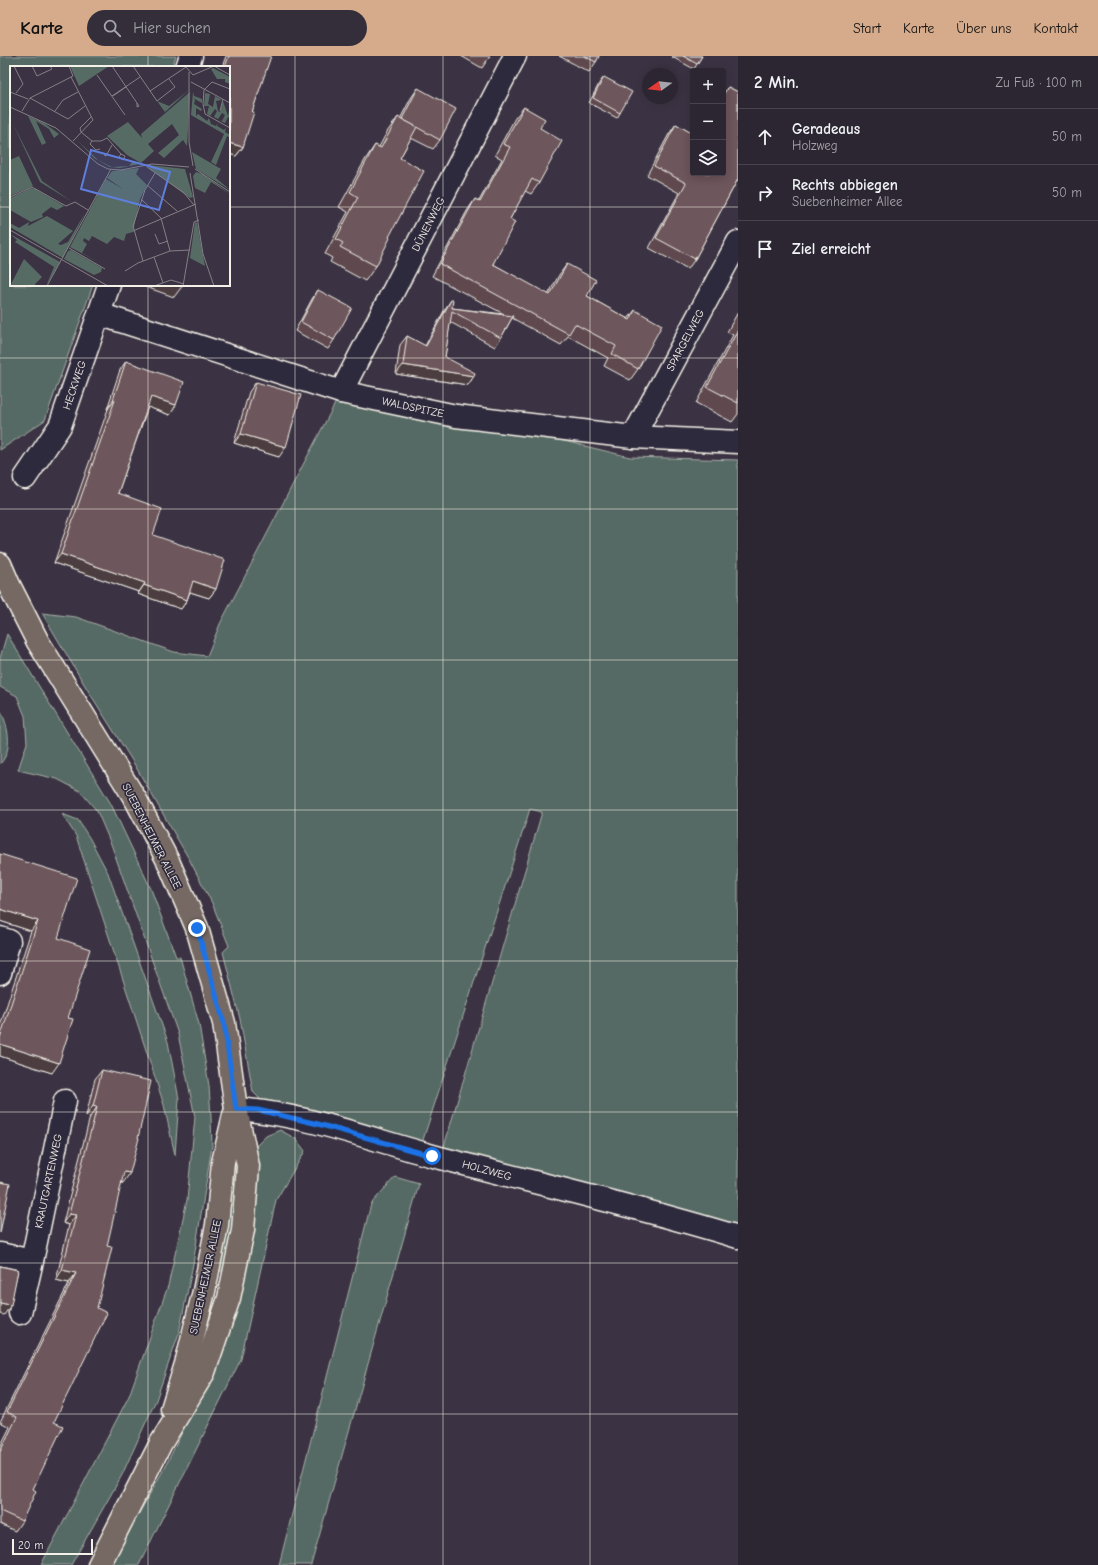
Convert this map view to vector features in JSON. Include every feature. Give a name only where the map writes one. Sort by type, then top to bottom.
[{"type":"main road","name":"SUEBENHEIMER ALLEE","points":[[0,564],[38,642],[136,800],[168,862],[197,928],[224,1023],[236,1109],[223,1162],[217,1225],[204,1291],[186,1364],[161,1443],[100,1560]]},
{"type":"street","points":[[187,66],[191,56]]},
{"type":"street","name":"DÜNENWEG","points":[[341,392],[515,56]]},
{"type":"street","name":"SPARGELWEG","points":[[633,437],[738,242]]},
{"type":"street","name":"HECKWEG","points":[[25,478],[60,426],[109,286]]},
{"type":"street","name":"WALDSPITZE","points":[[99,314],[341,392],[456,416],[633,437],[738,442]]},
{"type":"street","points":[[0,938],[10,941],[0,973]]},
{"type":"street","name":"KRAUTGARTENWEG","points":[[20,1313],[65,1101]]},
{"type":"street","name":"HOLZWEG","points":[[236,1109],[258,1110],[318,1124],[432,1156],[738,1237]]},
{"type":"street","points":[[0,1254],[32,1262]]},
{"type":"green space","points":[[0,56],[176,56],[172,66],[10,66],[10,286],[93,286],[45,420],[0,450]]},
{"type":"green space","points":[[341,392],[465,417],[630,457],[738,460],[738,1230],[443,1150],[542,812],[530,809],[422,1143],[262,1101],[253,1092],[240,1019],[223,952],[229,946],[212,903],[189,859],[133,762],[87,689],[42,613],[76,617],[174,652],[207,656],[220,624]]},
{"type":"green space","points":[[7,634],[111,804],[151,889],[176,957],[180,957],[199,1024],[209,1086],[212,1146],[193,1264],[179,1333],[156,1400],[122,1475],[71,1565],[41,1565],[129,1396],[168,1286],[187,1200],[195,1117],[178,1034],[111,844],[97,811],[80,791],[57,779],[18,770],[27,743],[25,716],[17,696],[0,687],[0,658]]},
{"type":"green space","points":[[0,709],[7,729],[8,744],[7,751],[0,764]]},
{"type":"green space","points":[[62,814],[78,820],[108,873],[168,1042],[179,1099],[175,1155],[164,1105],[76,836]]},
{"type":"green space","points":[[280,1130],[296,1139],[305,1151],[276,1200],[241,1359],[139,1565],[110,1565],[165,1467],[197,1402],[252,1150],[266,1136]]},
{"type":"green space","points":[[230,1155],[240,1156],[237,1210],[226,1270],[216,1272]]},
{"type":"green space","points":[[395,1177],[419,1184],[311,1565],[279,1565],[371,1204]]},
{"type":"building","points":[[229,56],[271,56],[252,112],[254,112],[243,147],[230,143],[230,66],[225,66]]},
{"type":"building","points":[[584,56],[599,56],[596,62]]},
{"type":"building","points":[[683,56],[702,56],[697,64]]},
{"type":"building","points":[[604,77],[632,92],[620,113],[593,98]]},
{"type":"building","points":[[728,87],[738,92],[738,179],[695,259],[656,238],[686,183],[654,166],[676,124],[690,132],[690,176],[726,176],[726,90]]},
{"type":"building","points":[[418,88],[456,109],[440,140],[402,119]]},
{"type":"building","points":[[524,107],[545,119],[540,128],[562,141],[539,183],[532,179],[510,219],[515,222],[493,264],[550,295],[567,264],[596,280],[587,296],[630,320],[635,310],[662,325],[638,369],[612,354],[616,346],[575,324],[569,334],[440,264],[475,199],[480,202],[510,147],[503,144]]},
{"type":"building","points":[[398,117],[417,127],[400,158],[424,171],[389,237],[390,238],[376,266],[340,247],[343,243],[336,239],[358,197],[350,192],[375,145],[381,148]]},
{"type":"building","points":[[318,290],[352,308],[334,340],[301,322]]},
{"type":"building","points":[[451,300],[453,300],[452,308],[513,316],[501,338],[452,311],[445,357],[475,373],[474,376],[403,365],[407,336],[426,346]]},
{"type":"building","points":[[738,330],[738,403],[707,387]]},
{"type":"building","points":[[126,361],[184,382],[176,405],[151,397],[118,493],[162,509],[153,535],[225,560],[216,589],[193,581],[187,600],[144,585],[145,583],[61,554],[115,400],[113,400]]},
{"type":"building","points":[[256,382],[301,395],[286,447],[241,434]]},
{"type":"building","points":[[0,854],[77,878],[58,938],[90,949],[68,1018],[73,1019],[59,1063],[0,1044],[0,1038],[38,921],[0,909]]},
{"type":"building","points":[[102,1070],[151,1081],[130,1173],[124,1172],[107,1246],[112,1247],[97,1308],[107,1313],[54,1422],[63,1426],[33,1489],[36,1491],[22,1521],[0,1511],[0,1452],[17,1417],[7,1412],[76,1273],[62,1270],[76,1215],[69,1214],[97,1107],[93,1106]]},
{"type":"building","points":[[0,1182],[10,1184],[0,1233]]},
{"type":"building","points":[[0,1266],[18,1270],[11,1305],[0,1303]]},
{"type":"route","points":[[197,928],[224,1023],[236,1109],[258,1110],[318,1124],[432,1156]]}]
